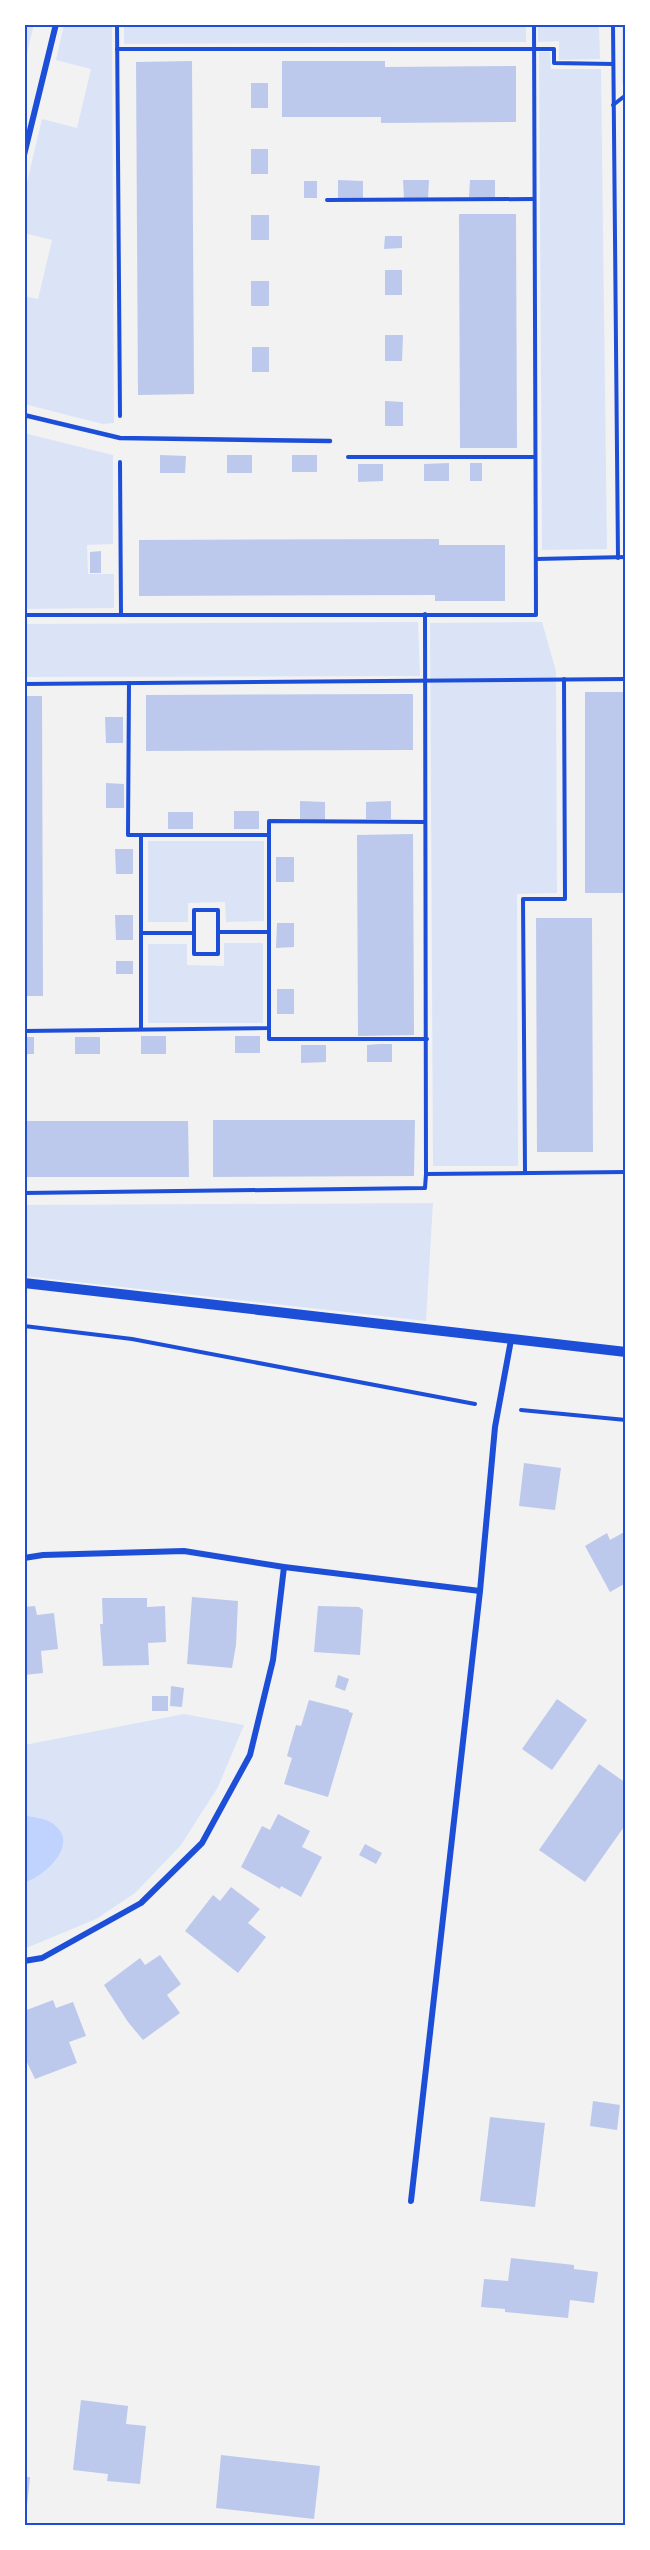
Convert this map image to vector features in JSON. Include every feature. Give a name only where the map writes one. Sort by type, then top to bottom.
[{"type":"street","points":[[24,155],[56,24]]},
{"type":"street","points":[[24,1283],[626,1352]]},
{"type":"street","points":[[411,2201],[499,1408],[511,1340]]},
{"type":"street","points":[[24,1558],[43,1555],[184,1551],[284,1567],[480,1591]]},
{"type":"street","points":[[24,1961],[42,1958],[141,1903],[202,1843],[250,1755],[273,1660],[284,1567]]},
{"type":"lane","points":[[24,415],[120,438],[330,441]]},
{"type":"path","points":[[117,24],[121,614]]},
{"type":"path","points":[[24,615],[536,615],[534,24]]},
{"type":"path","points":[[613,24],[618,558]]},
{"type":"path","points":[[117,49],[534,48],[554,49],[554,63],[613,64]]},
{"type":"path","points":[[613,105],[626,95]]},
{"type":"path","points":[[327,200],[534,199]]},
{"type":"path","points":[[330,441],[343,457],[535,457]]},
{"type":"path","points":[[536,558],[626,557]]},
{"type":"path","points":[[24,1193],[425,1188],[427,1040],[425,614]]},
{"type":"path","points":[[525,1172],[523,899],[565,899],[564,679]]},
{"type":"path","points":[[24,684],[626,679]]},
{"type":"path","points":[[129,683],[128,835],[269,835]]},
{"type":"path","points":[[425,822],[269,821],[269,1039],[427,1040]]},
{"type":"path","points":[[141,835],[141,1029]]},
{"type":"path","points":[[194,910],[218,910],[218,954],[194,954],[194,933],[194,910]]},
{"type":"path","points":[[218,932],[269,932]]},
{"type":"path","points":[[141,933],[194,933]]},
{"type":"path","points":[[24,1031],[269,1028]]},
{"type":"path","points":[[426,1174],[626,1172]]},
{"type":"path","points":[[24,1326],[132,1339],[499,1408],[626,1420]]},
{"type":"shaded area","points":[[24,24],[34,24],[27,53],[24,53]]},
{"type":"shaded area","points":[[64,24],[112,24],[114,423],[103,424],[24,404],[24,296],[38,299],[52,240],[24,233],[24,195],[42,119],[77,128],[91,69],[56,60]]},
{"type":"shaded area","points":[[124,24],[526,24],[526,42],[124,44]]},
{"type":"shaded area","points":[[538,24],[599,24],[600,59],[559,60],[559,41],[538,42]]},
{"type":"shaded area","points":[[622,24],[626,24],[626,80],[622,84]]},
{"type":"shaded area","points":[[539,52],[550,52],[551,69],[601,69],[607,549],[542,550]]},
{"type":"shaded area","points":[[24,433],[113,455],[113,544],[87,545],[88,574],[114,574],[114,608],[24,609]]},
{"type":"shaded area","points":[[418,622],[420,676],[24,677],[24,624]]},
{"type":"shaded area","points":[[542,622],[556,671],[557,893],[517,894],[518,1166],[433,1166],[430,623]]},
{"type":"shaded area","points":[[148,841],[264,841],[264,921],[226,922],[225,902],[188,903],[188,922],[148,922]]},
{"type":"shaded area","points":[[224,943],[263,943],[263,1023],[148,1023],[148,944],[187,944],[187,965],[224,966]]},
{"type":"shaded area","points":[[433,1203],[426,1321],[24,1276],[24,1205]]},
{"type":"shaded area","points":[[184,1714],[244,1725],[218,1787],[181,1845],[135,1893],[96,1919],[24,1949],[24,1883],[32,1880],[40,1818],[24,1815],[24,1745]]},
{"type":"water","points":[[24,1815],[52,1823],[60,1831],[63,1840],[62,1849],[50,1866],[24,1883]]},
{"type":"building","points":[[192,61],[194,394],[138,395],[136,62]]},
{"type":"building","points":[[282,61],[385,61],[385,67],[516,66],[516,122],[381,123],[381,117],[282,117]]},
{"type":"building","points":[[251,83],[268,83],[268,108],[251,108]]},
{"type":"building","points":[[251,149],[268,149],[268,174],[251,174]]},
{"type":"building","points":[[338,180],[363,181],[363,198],[338,198]]},
{"type":"building","points":[[403,180],[429,180],[428,198],[404,198]]},
{"type":"building","points":[[470,180],[495,180],[495,198],[469,197]]},
{"type":"building","points":[[304,181],[317,181],[317,198],[304,198]]},
{"type":"building","points":[[459,214],[516,214],[517,448],[460,448]]},
{"type":"building","points":[[251,215],[269,215],[269,240],[251,240]]},
{"type":"building","points":[[385,236],[402,236],[402,248],[384,249]]},
{"type":"building","points":[[385,270],[402,270],[402,295],[385,295]]},
{"type":"building","points":[[251,281],[269,281],[269,306],[251,306]]},
{"type":"building","points":[[385,335],[403,335],[402,361],[385,361]]},
{"type":"building","points":[[252,347],[269,347],[269,372],[252,372]]},
{"type":"building","points":[[385,401],[403,402],[403,426],[385,426]]},
{"type":"building","points":[[160,455],[186,456],[185,473],[160,473]]},
{"type":"building","points":[[227,455],[252,455],[252,473],[227,473]]},
{"type":"building","points":[[292,455],[317,455],[317,472],[292,472]]},
{"type":"building","points":[[449,463],[449,481],[424,481],[424,464]]},
{"type":"building","points":[[470,463],[482,463],[482,481],[470,481]]},
{"type":"building","points":[[358,464],[383,464],[383,481],[358,482]]},
{"type":"building","points":[[439,539],[439,545],[505,545],[505,601],[435,601],[435,595],[139,596],[139,540]]},
{"type":"building","points":[[101,551],[101,573],[90,573],[90,552]]},
{"type":"building","points":[[585,692],[626,692],[626,893],[585,893]]},
{"type":"building","points":[[413,694],[413,750],[146,751],[146,695]]},
{"type":"building","points":[[24,696],[42,696],[43,996],[24,996]]},
{"type":"building","points":[[105,717],[123,717],[123,743],[106,743]]},
{"type":"building","points":[[106,783],[124,784],[124,808],[106,808]]},
{"type":"building","points":[[300,801],[325,802],[325,820],[300,819]]},
{"type":"building","points":[[391,801],[391,819],[366,819],[366,802]]},
{"type":"building","points":[[234,811],[259,811],[259,829],[234,829]]},
{"type":"building","points":[[168,812],[193,812],[193,829],[168,829]]},
{"type":"building","points":[[413,834],[414,1035],[358,1036],[357,835]]},
{"type":"building","points":[[115,849],[133,849],[133,874],[116,874]]},
{"type":"building","points":[[276,857],[294,857],[294,882],[276,882]]},
{"type":"building","points":[[115,915],[133,915],[133,940],[116,940]]},
{"type":"building","points":[[536,918],[592,918],[593,1152],[537,1152]]},
{"type":"building","points":[[277,923],[294,923],[294,947],[276,948]]},
{"type":"building","points":[[116,961],[133,961],[133,974],[116,974]]},
{"type":"building","points":[[277,989],[294,989],[294,1014],[277,1014]]},
{"type":"building","points":[[141,1036],[166,1036],[166,1054],[141,1054]]},
{"type":"building","points":[[235,1036],[260,1036],[260,1053],[235,1053]]},
{"type":"building","points":[[24,1037],[34,1037],[34,1054],[24,1054]]},
{"type":"building","points":[[75,1037],[100,1037],[100,1054],[75,1054]]},
{"type":"building","points":[[392,1044],[392,1062],[367,1062],[367,1045]]},
{"type":"building","points":[[301,1045],[326,1045],[326,1062],[301,1063]]},
{"type":"building","points":[[213,1120],[415,1120],[414,1176],[213,1177]]},
{"type":"building","points":[[24,1121],[188,1121],[189,1177],[24,1177]]},
{"type":"building","points":[[524,1463],[561,1468],[555,1510],[519,1506]]},
{"type":"building","points":[[626,1531],[626,1583],[610,1592],[585,1546],[607,1533],[610,1540]]},
{"type":"building","points":[[192,1597],[238,1601],[236,1645],[232,1668],[187,1664]]},
{"type":"building","points":[[102,1598],[147,1598],[147,1607],[165,1606],[166,1642],[148,1643],[149,1665],[103,1666],[100,1624],[103,1624]]},
{"type":"building","points":[[35,1606],[37,1615],[54,1613],[58,1649],[41,1651],[43,1673],[24,1675],[24,1607]]},
{"type":"building","points":[[318,1606],[359,1607],[363,1610],[360,1655],[314,1652]]},
{"type":"building","points":[[338,1675],[349,1679],[345,1691],[335,1687]]},
{"type":"building","points":[[171,1686],[184,1688],[182,1707],[170,1706]]},
{"type":"building","points":[[152,1696],[168,1696],[168,1711],[152,1711]]},
{"type":"building","points":[[557,1699],[587,1720],[552,1770],[522,1749]]},
{"type":"building","points":[[309,1700],[353,1713],[328,1797],[284,1784],[292,1758],[287,1756],[296,1725],[301,1726]]},
{"type":"building","points":[[599,1764],[626,1783],[626,1824],[585,1882],[539,1850]]},
{"type":"building","points":[[278,1814],[310,1831],[302,1847],[322,1857],[301,1897],[281,1886],[280,1889],[241,1867],[262,1826],[270,1830]]},
{"type":"building","points":[[365,1844],[382,1853],[376,1864],[359,1855]]},
{"type":"building","points":[[231,1887],[260,1909],[248,1923],[266,1937],[238,1973],[185,1931],[213,1895],[220,1901]]},
{"type":"building","points":[[160,1955],[181,1984],[167,1995],[180,2013],[143,2040],[128,2022],[104,1985],[140,1958],[145,1965]]},
{"type":"building","points":[[53,2000],[56,2008],[73,2002],[86,2036],[69,2042],[77,2063],[35,2079],[24,2056],[24,2011]]},
{"type":"building","points":[[593,2101],[620,2105],[617,2130],[590,2126]]},
{"type":"building","points":[[490,2117],[545,2123],[535,2207],[480,2201]]},
{"type":"building","points":[[511,2258],[574,2265],[574,2269],[598,2272],[594,2303],[570,2300],[568,2318],[505,2312],[505,2309],[481,2307],[484,2279],[508,2281]]},
{"type":"building","points":[[81,2400],[128,2406],[126,2424],[146,2426],[140,2484],[107,2481],[108,2474],[73,2470]]},
{"type":"building","points":[[221,2455],[320,2466],[314,2519],[216,2508]]},
{"type":"building","points":[[24,2477],[30,2477],[27,2505],[24,2504]]}]
